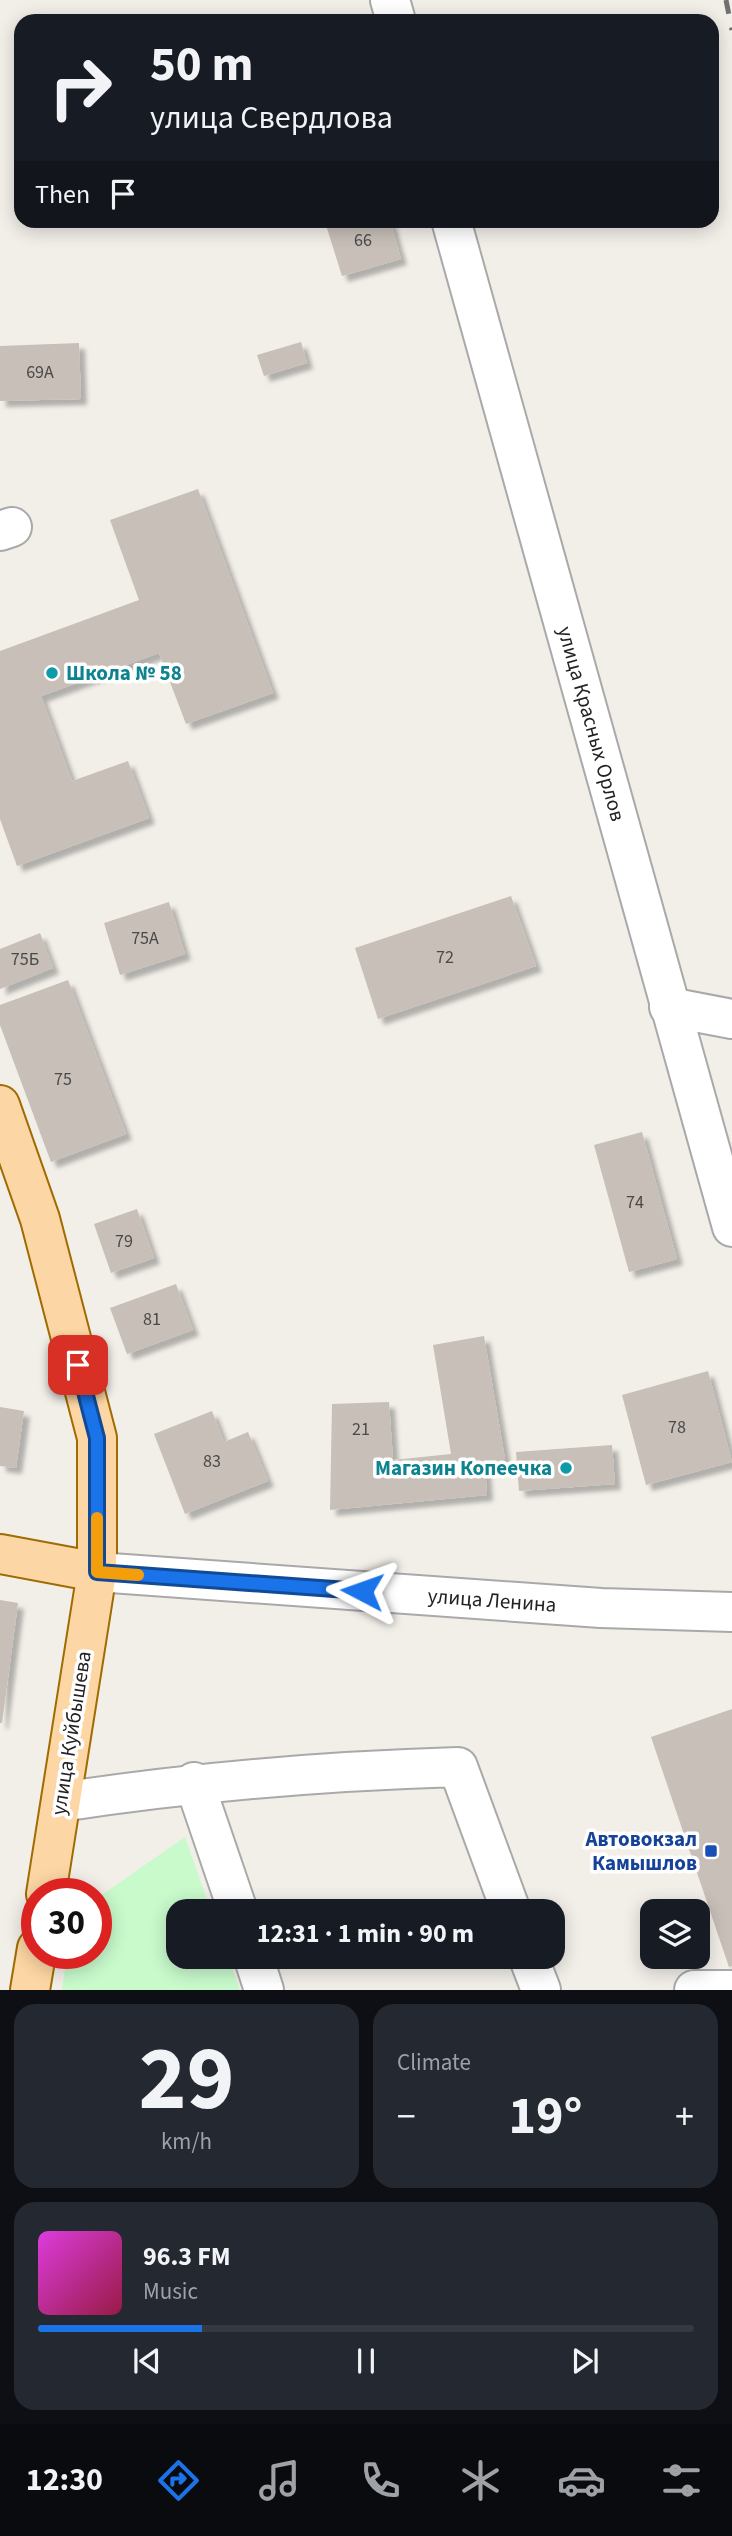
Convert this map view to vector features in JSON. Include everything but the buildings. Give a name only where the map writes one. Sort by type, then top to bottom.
[{"type":"main road","name":"улица Куйбышева","points":[[0,1105],[40,1219],[97,1438],[97,1572],[49,1878]]},
{"type":"main road","name":"улица Ленина","points":[[0,1554],[97,1572]]},
{"type":"main road","points":[[30,1990],[34,1969]]},
{"type":"street","name":"улица Красных Орлов","points":[[453,228],[732,1227]]},
{"type":"street","points":[[669,1007],[732,1018]]},
{"type":"street","name":"улица Ленина","points":[[97,1572],[601,1608],[732,1612]]},
{"type":"street","points":[[61,1802],[194,1782],[377,1769],[458,1767],[507,1899]]},
{"type":"street","points":[[194,1782],[233,1899]]},
{"type":"street","points":[[257,1969],[264,1990]]},
{"type":"street","points":[[533,1969],[541,1990]]},
{"type":"street","points":[[694,1990],[732,1990]]},
{"type":"green space","points":[[185,1837],[207,1899],[166,1899],[166,1969],[232,1969],[240,1990],[62,1990],[65,1969],[112,1969],[112,1888]]},
{"type":"railway","points":[[726,0],[732,30]]},
{"type":"slow traffic","points":[[97,1518],[97,1572],[138,1575]]},
{"type":"place","name":"Школа № 58","points":[[52,673]]},
{"type":"place","name":"Магазин Копеечка","points":[[566,1468]]},
{"type":"place","name":"Автовокзал Камышлов","points":[[711,1851]]},
{"type":"route","points":[[78,1365],[97,1438],[97,1572],[362,1591]]}]
